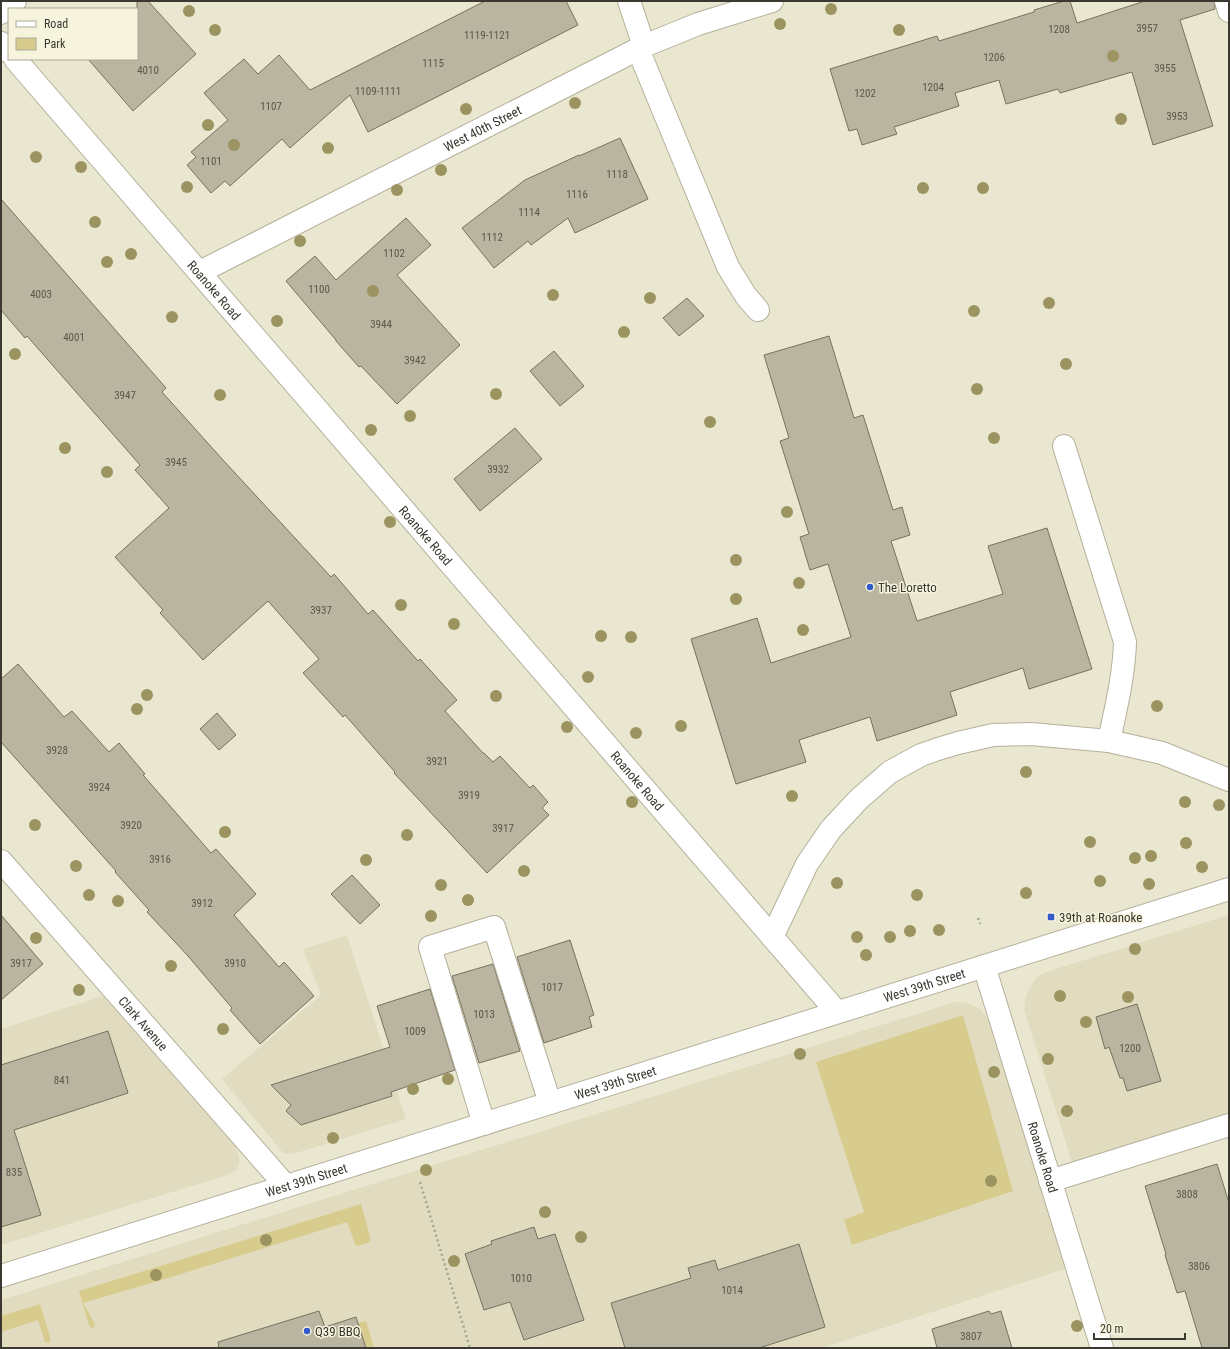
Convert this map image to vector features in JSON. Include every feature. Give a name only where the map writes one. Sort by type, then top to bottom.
[{"type":"street","points":[[1,13],[15,1]]},
{"type":"street","points":[[629,1],[641,47],[728,267],[746,296],[758,310]]},
{"type":"street","name":"West 40th Street","points":[[200,272],[641,47],[698,24],[772,1]]},
{"type":"street","points":[[1226,1],[1229,11]]},
{"type":"street","points":[[1,43],[8,51]]},
{"type":"street","name":"Roanoke Road","points":[[16,60],[837,1012]]},
{"type":"street","points":[[1064,446],[1124,642],[1121,683],[1109,741]]},
{"type":"street","points":[[772,937],[807,864],[831,829],[859,799],[890,772],[921,755],[938,749],[993,735],[1031,734],[1109,741],[1162,753],[1229,780]]},
{"type":"street","name":"Clark Avenue","points":[[1,861],[286,1186]]},
{"type":"street","name":"West 39th Street","points":[[1,1276],[1229,889]]},
{"type":"street","points":[[484,1124],[430,947],[494,927],[550,1103]]},
{"type":"street","name":"Roanoke Road","points":[[984,966],[1102,1348]]},
{"type":"street","points":[[1050,1181],[1229,1125]]},
{"type":"path","points":[[978,918],[980,924]]},
{"type":"path","points":[[420,1182],[470,1348]]},
{"type":"shaded area","points":[[1229,915],[1229,1133],[1078,1181],[1024,1009],[1026,995],[1036,978],[1046,972]]},
{"type":"shaded area","points":[[347,935],[406,1119],[293,1154],[283,1153],[222,1079],[321,995],[303,949]]},
{"type":"shaded area","points":[[103,996],[236,1147],[240,1160],[237,1170],[224,1176],[1,1245],[1,1029]]},
{"type":"shaded area","points":[[955,1002],[965,1002],[974,1006],[981,1010],[986,1016],[994,1036],[1067,1268],[822,1348],[1,1348],[1,1300]]},
{"type":"green space","points":[[963,1015],[1013,1191],[852,1245],[844,1220],[864,1212],[816,1062]]},
{"type":"green space","points":[[361,1204],[370,1236],[370,1242],[357,1246],[347,1222],[83,1303],[95,1324],[94,1328],[89,1326],[79,1291]]},
{"type":"green space","points":[[40,1304],[50,1337],[49,1343],[45,1342],[38,1320],[1,1332],[1,1316]]},
{"type":"green space","points":[[366,1321],[374,1348],[366,1348],[358,1323]]},
{"type":"building","points":[[137,1],[148,1],[196,54],[133,111],[89,60],[138,60]]},
{"type":"building","points":[[485,1],[566,1],[578,25],[368,132],[350,95],[290,148],[282,139],[230,186],[225,181],[211,193],[187,165],[196,157],[191,152],[228,120],[204,93],[244,59],[258,74],[279,55],[310,90]]},
{"type":"building","points":[[1064,1],[1070,1],[1077,23],[1145,1],[1214,1],[1215,9],[1180,20],[1213,126],[1153,145],[1132,72],[1060,93],[1058,89],[1006,104],[999,80],[955,93],[959,106],[894,127],[897,134],[862,145],[857,129],[849,131],[830,69],[937,36],[939,41],[1034,12],[1034,10]]},
{"type":"building","points":[[620,138],[648,199],[575,233],[568,218],[531,245],[528,241],[494,268],[462,228],[525,180]]},
{"type":"building","points":[[1,199],[166,388],[162,392],[223,460],[331,577],[334,574],[368,614],[373,610],[418,661],[420,659],[457,700],[445,711],[483,753],[493,762],[500,756],[530,788],[533,785],[548,802],[542,808],[549,815],[487,873],[394,773],[395,772],[345,715],[343,717],[303,673],[319,659],[268,601],[203,660],[160,613],[163,610],[115,557],[169,508],[135,470],[140,465],[27,336],[25,338],[1,310]]},
{"type":"building","points":[[406,218],[431,245],[397,275],[460,345],[397,404],[361,366],[359,367],[286,281],[315,256],[336,280]]},
{"type":"building","points":[[687,298],[704,316],[679,336],[663,318]]},
{"type":"building","name":"The Loretto","points":[[829,336],[854,418],[863,415],[893,510],[902,507],[910,535],[891,541],[917,621],[1003,594],[988,546],[1047,528],[1092,669],[1029,689],[1023,668],[950,692],[957,715],[877,741],[870,717],[799,740],[806,762],[736,784],[691,639],[757,618],[771,663],[851,637],[828,564],[810,570],[800,537],[809,534],[780,441],[789,438],[764,355]]},
{"type":"building","points":[[554,351],[584,386],[560,406],[530,371]]},
{"type":"building","points":[[515,428],[542,459],[480,511],[454,479]]},
{"type":"building","points":[[18,664],[64,717],[72,711],[109,752],[119,743],[145,774],[143,775],[211,853],[216,849],[256,894],[234,915],[279,967],[284,962],[314,996],[260,1044],[230,1010],[232,1008],[188,956],[147,912],[149,910],[115,872],[116,871],[1,742],[1,679]]},
{"type":"building","points":[[217,713],[236,735],[219,750],[200,729]]},
{"type":"building","points":[[352,875],[380,905],[360,924],[331,894]]},
{"type":"building","points":[[1,915],[43,964],[1,1000]]},
{"type":"building","points":[[570,940],[594,1015],[589,1017],[592,1027],[544,1043],[517,957]]},
{"type":"building","points":[[493,964],[520,1051],[479,1063],[452,976]]},
{"type":"building","points":[[430,989],[455,1070],[391,1092],[392,1096],[301,1125],[286,1111],[291,1105],[271,1085],[390,1047],[377,1006]]},
{"type":"building","points":[[1137,1004],[1161,1081],[1127,1091],[1123,1078],[1120,1078],[1109,1047],[1105,1049],[1096,1017]]},
{"type":"building","points":[[108,1031],[128,1093],[14,1130],[41,1215],[1,1227],[1,1065]]},
{"type":"building","points":[[1217,1164],[1229,1203],[1229,1348],[1202,1348],[1185,1291],[1177,1293],[1145,1186]]},
{"type":"building","points":[[534,1227],[538,1239],[555,1234],[584,1320],[524,1340],[510,1302],[484,1310],[465,1254],[492,1244],[491,1241]]},
{"type":"building","points":[[799,1244],[825,1327],[759,1348],[625,1348],[611,1303],[691,1278],[688,1268],[715,1260],[718,1270]]},
{"type":"building","name":"Q39 BBQ","points":[[319,1311],[325,1327],[356,1317],[366,1348],[219,1348],[218,1342]]},
{"type":"building","points":[[989,1311],[991,1314],[1001,1311],[1012,1348],[937,1348],[932,1329]]},
{"type":"place","name":"The Loretto","points":[[870,587]]},
{"type":"place","name":"39th at Roanoke","points":[[1051,917]]},
{"type":"place","name":"Q39 BBQ","points":[[307,1331]]}]
